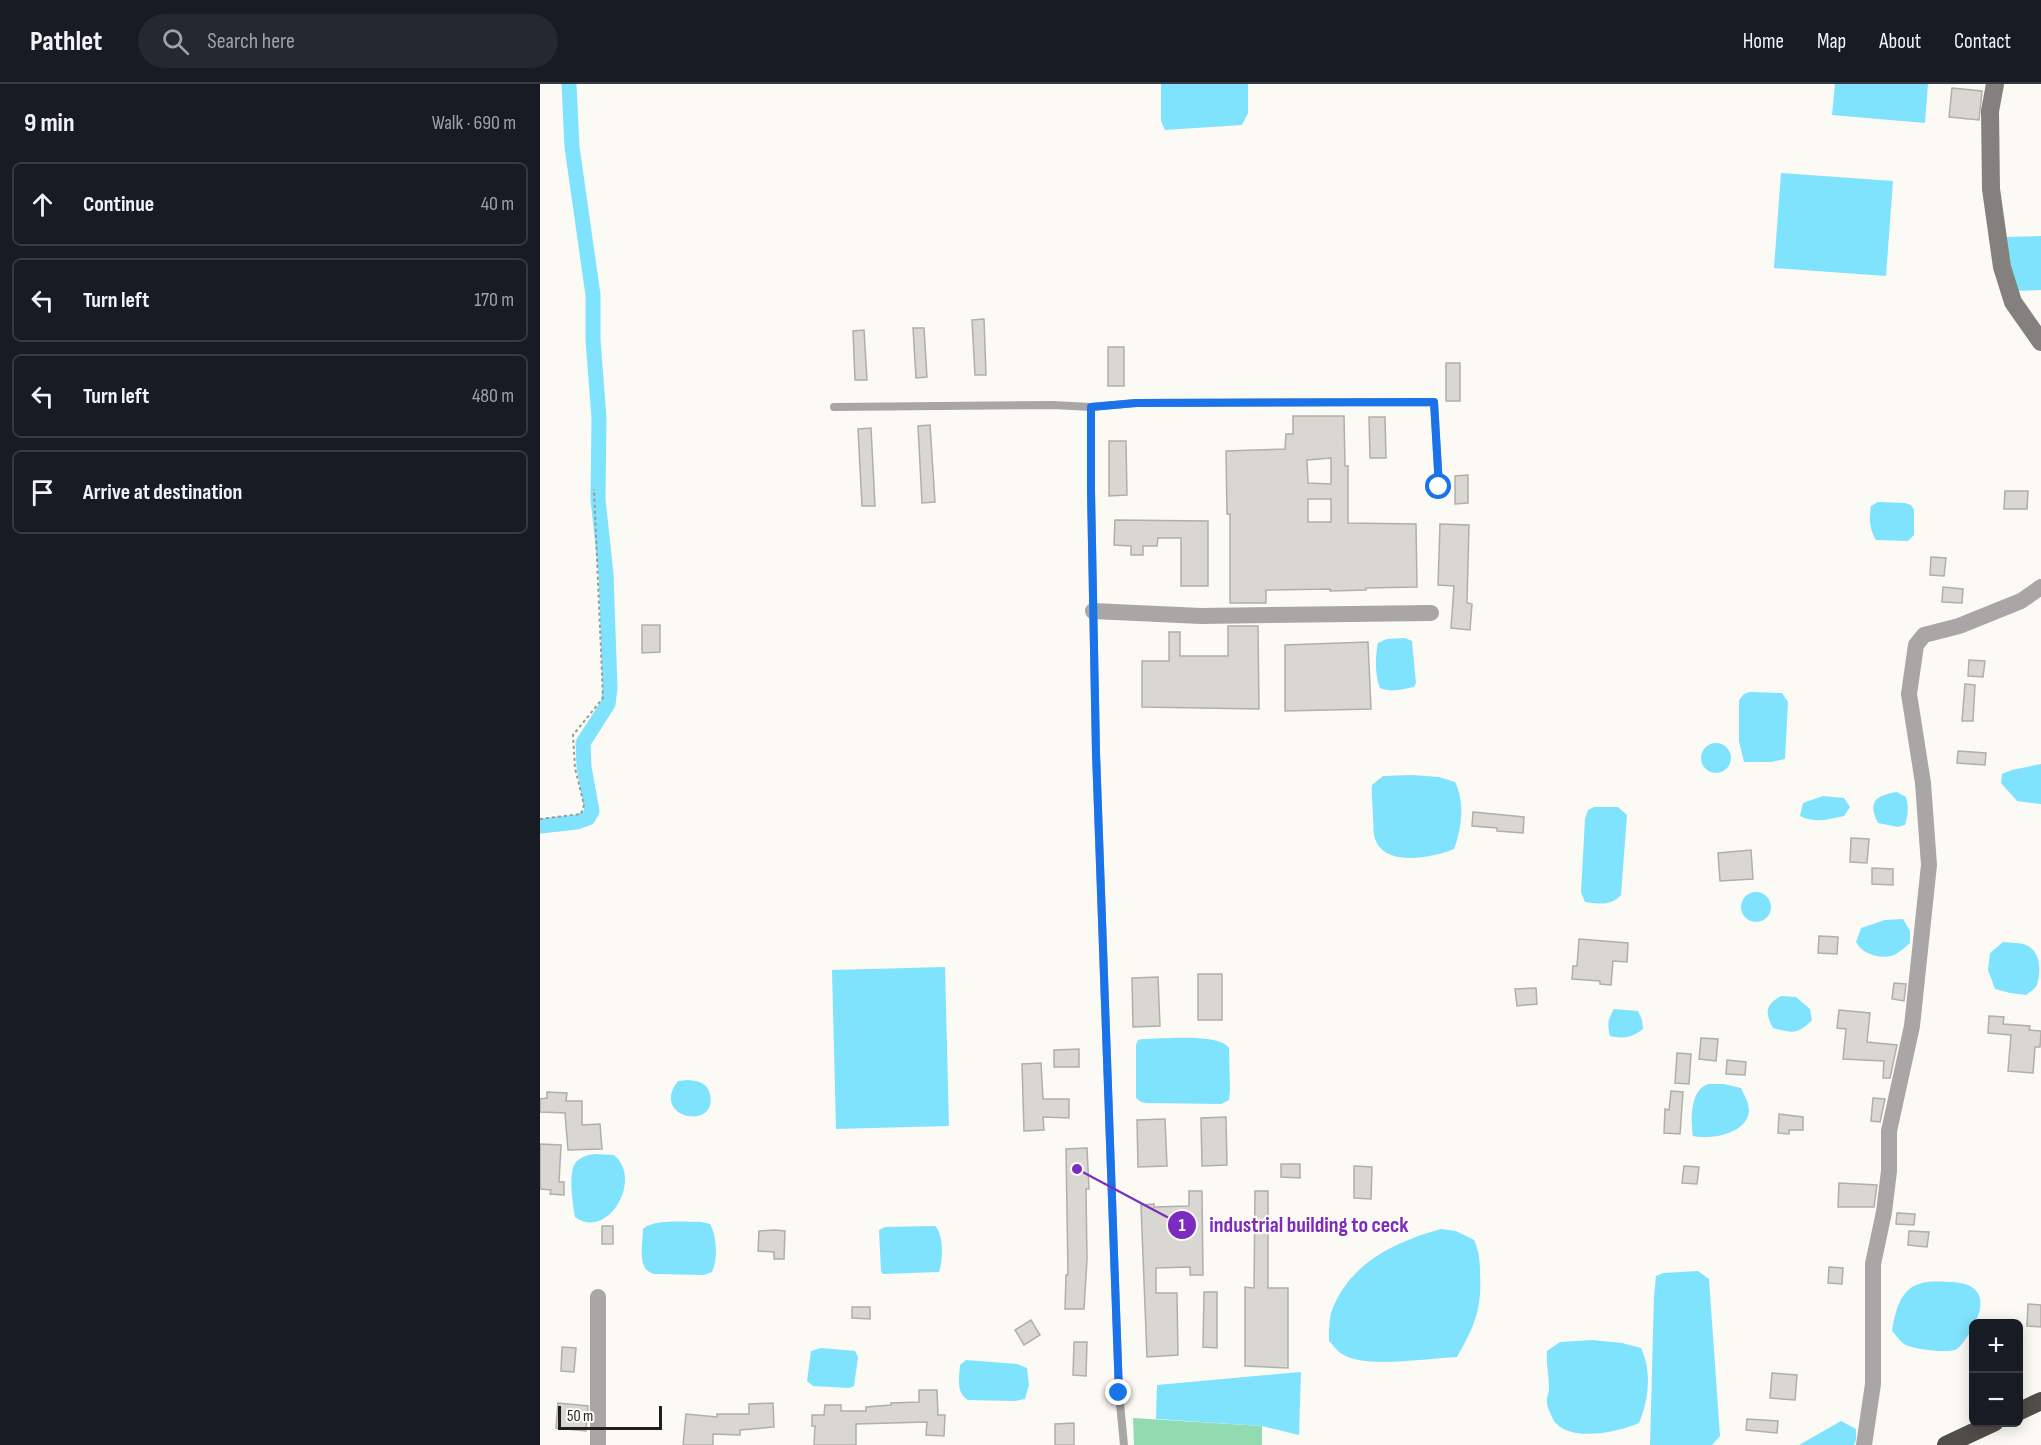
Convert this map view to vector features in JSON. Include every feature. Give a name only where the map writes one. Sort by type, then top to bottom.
[{"type":"highway","points":[[2023,1410],[2041,1401]]},
{"type":"highway","points":[[1946,1445],[1984,1427]]},
{"type":"street","points":[[1995,84],[1990,111],[1991,189],[2002,267],[2013,302],[2041,342]]},
{"type":"street","points":[[1864,1445],[1873,1384],[1873,1264],[1884,1212],[1889,1171],[1889,1131],[1912,1026],[1929,865],[1923,783],[1909,694],[1916,645],[1923,635],[1959,626],[2021,601],[2041,587]]},
{"type":"street","points":[[1093,611],[1201,616],[1431,613]]},
{"type":"street","points":[[598,1297],[598,1445]]},
{"type":"lane","points":[[834,407],[1053,405],[1091,407],[1171,403],[1434,402],[1439,487]]},
{"type":"lane","points":[[1091,407],[1096,765],[1119,1393],[1124,1445]]},
{"type":"path","points":[[540,819],[583,812],[584,805],[572,752],[573,735],[603,698],[594,489]]},
{"type":"green space","points":[[1133,1418],[1262,1426],[1262,1445],[1134,1445]]},
{"type":"water","points":[[1161,84],[1248,84],[1248,113],[1242,125],[1165,130],[1161,121]]},
{"type":"water","points":[[1835,84],[1928,84],[1925,123],[1832,115]]},
{"type":"water","points":[[1781,173],[1893,181],[1886,276],[1774,268]]},
{"type":"water","points":[[2041,236],[2041,290],[2017,291],[2014,287],[2006,237]]},
{"type":"water","points":[[1878,502],[1911,505],[1914,510],[1914,535],[1908,541],[1876,540],[1871,527],[1870,515],[1871,506]]},
{"type":"water","points":[[1405,638],[1412,641],[1416,683],[1414,687],[1401,690],[1380,688],[1376,666],[1378,643],[1387,639]]},
{"type":"water","points":[[1750,692],[1782,693],[1788,702],[1785,759],[1771,762],[1744,762],[1739,741],[1739,700],[1744,694]]},
{"type":"water","points":[[1716,743],[1727,747],[1731,758],[1727,769],[1716,773],[1705,769],[1701,758],[1705,747]]},
{"type":"water","points":[[2041,764],[2041,804],[2017,801],[2001,783],[2002,774]]},
{"type":"water","points":[[1383,776],[1439,777],[1455,782],[1460,798],[1461,815],[1454,849],[1425,857],[1403,858],[1384,852],[1378,845],[1374,832],[1372,785]]},
{"type":"water","points":[[1897,792],[1906,797],[1907,801],[1908,811],[1905,825],[1898,827],[1878,823],[1873,810],[1876,801],[1884,795]]},
{"type":"water","points":[[1823,796],[1844,798],[1850,807],[1844,816],[1811,820],[1800,816],[1803,803]]},
{"type":"water","points":[[1594,807],[1618,807],[1627,815],[1621,895],[1613,901],[1604,903],[1585,902],[1581,892],[1585,819],[1588,810]]},
{"type":"water","points":[[1756,892],[1767,896],[1771,907],[1767,918],[1756,922],[1745,918],[1741,907],[1745,896]]},
{"type":"water","points":[[1903,919],[1910,931],[1910,943],[1894,955],[1883,957],[1872,955],[1856,942],[1861,928],[1885,920]]},
{"type":"water","points":[[2003,942],[2025,945],[2032,949],[2038,958],[2037,985],[2026,995],[1995,989],[1988,970],[1990,953]]},
{"type":"water","points":[[945,967],[949,1126],[836,1129],[832,970]]},
{"type":"water","points":[[1781,996],[1796,997],[1810,1009],[1812,1020],[1794,1032],[1773,1028],[1768,1014],[1769,1006]]},
{"type":"water","points":[[1614,1009],[1638,1011],[1643,1029],[1627,1037],[1610,1036],[1609,1022]]},
{"type":"water","points":[[1202,1039],[1223,1043],[1229,1048],[1229,1100],[1221,1104],[1141,1102],[1136,1098],[1136,1045],[1138,1040]]},
{"type":"water","points":[[688,1080],[702,1083],[710,1094],[710,1106],[704,1113],[696,1116],[686,1116],[677,1111],[672,1104],[671,1094],[678,1081]]},
{"type":"water","points":[[1709,1084],[1724,1084],[1741,1088],[1749,1108],[1747,1119],[1727,1134],[1709,1137],[1693,1136],[1693,1106],[1698,1092]]},
{"type":"water","points":[[595,1154],[614,1155],[622,1166],[625,1179],[618,1204],[609,1215],[599,1221],[587,1222],[575,1217],[571,1188],[572,1172],[577,1161]]},
{"type":"water","points":[[662,1222],[710,1224],[714,1235],[716,1254],[712,1272],[704,1275],[654,1274],[648,1271],[642,1255],[643,1229]]},
{"type":"water","points":[[935,1226],[940,1235],[942,1248],[939,1272],[883,1274],[879,1230],[885,1227]]},
{"type":"water","points":[[1441,1229],[1456,1231],[1474,1240],[1479,1260],[1480,1297],[1476,1317],[1457,1357],[1381,1362],[1365,1361],[1340,1353],[1329,1341],[1330,1319],[1339,1296],[1349,1281],[1361,1268],[1390,1248]]},
{"type":"water","points":[[1698,1271],[1709,1279],[1720,1436],[1712,1445],[1650,1445],[1656,1276],[1663,1273]]},
{"type":"water","points":[[1932,1282],[1964,1284],[1972,1287],[1980,1298],[1977,1319],[1969,1319],[1969,1333],[1957,1349],[1939,1351],[1916,1348],[1902,1343],[1892,1331],[1902,1297],[1912,1287]]},
{"type":"water","points":[[1592,1340],[1622,1343],[1641,1348],[1647,1366],[1648,1386],[1639,1423],[1620,1430],[1583,1434],[1561,1428],[1554,1421],[1547,1401],[1549,1389],[1547,1351],[1560,1342]]},
{"type":"water","points":[[821,1348],[855,1351],[858,1357],[854,1386],[849,1388],[813,1386],[807,1381],[811,1351]]},
{"type":"water","points":[[966,1360],[1017,1364],[1027,1368],[1029,1385],[1025,1399],[1015,1401],[968,1400],[964,1397],[959,1385],[960,1365]]},
{"type":"water","points":[[1301,1372],[1299,1435],[1262,1426],[1156,1419],[1157,1385]]},
{"type":"water","points":[[1841,1421],[1856,1429],[1854,1445],[1799,1445]]},
{"type":"building","points":[[1952,88],[1982,91],[1979,120],[1949,117]]},
{"type":"building","points":[[984,319],[986,375],[975,375],[972,320]]},
{"type":"building","points":[[913,328],[924,328],[927,377],[916,378]]},
{"type":"building","points":[[864,330],[867,380],[855,380],[853,331]]},
{"type":"building","points":[[1108,347],[1124,347],[1124,386],[1108,386]]},
{"type":"building","points":[[1446,363],[1460,363],[1460,401],[1446,401]]},
{"type":"building","points":[[1293,416],[1344,416],[1345,466],[1348,466],[1348,523],[1416,524],[1417,587],[1330,591],[1330,589],[1266,590],[1266,603],[1230,603],[1230,514],[1227,514],[1226,451],[1285,449],[1286,434],[1293,434]],"holes":[[[1331,458],[1331,484],[1308,483],[1307,460]],[[1308,499],[1331,499],[1331,522],[1308,522]]]},
{"type":"building","points":[[1369,417],[1385,417],[1386,458],[1370,458]]},
{"type":"building","points":[[930,425],[935,502],[922,503],[918,426]]},
{"type":"building","points":[[871,428],[875,506],[862,506],[858,429]]},
{"type":"building","points":[[1109,441],[1126,441],[1127,495],[1109,496]]},
{"type":"building","points":[[1468,475],[1468,503],[1455,504],[1455,476]]},
{"type":"building","points":[[2005,491],[2028,491],[2027,509],[2004,509]]},
{"type":"building","points":[[1115,520],[1208,521],[1208,586],[1181,586],[1181,538],[1158,538],[1157,546],[1143,546],[1143,555],[1131,555],[1131,546],[1114,545]]},
{"type":"building","points":[[1440,524],[1469,525],[1467,603],[1472,604],[1470,630],[1451,628],[1454,586],[1438,585]]},
{"type":"building","points":[[1931,557],[1946,558],[1944,576],[1930,575]]},
{"type":"building","points":[[1943,587],[1963,589],[1962,603],[1942,602]]},
{"type":"building","points":[[642,625],[660,625],[660,652],[642,653]]},
{"type":"building","points":[[1228,626],[1258,626],[1259,709],[1142,707],[1142,661],[1169,661],[1169,632],[1180,632],[1180,656],[1228,656]]},
{"type":"building","points":[[1368,642],[1371,709],[1285,711],[1285,645]]},
{"type":"building","points":[[1969,660],[1985,661],[1983,677],[1968,676]]},
{"type":"building","points":[[1965,684],[1975,685],[1973,721],[1962,721]]},
{"type":"building","points":[[1958,751],[1986,753],[1985,765],[1957,763]]},
{"type":"building","points":[[1473,812],[1524,817],[1523,833],[1472,826]]},
{"type":"building","points":[[1851,838],[1869,839],[1867,863],[1850,862]]},
{"type":"building","points":[[1751,850],[1753,879],[1720,881],[1718,853]]},
{"type":"building","points":[[1872,868],[1893,869],[1893,885],[1872,884]]},
{"type":"building","points":[[1819,936],[1838,937],[1837,954],[1818,953]]},
{"type":"building","points":[[1579,939],[1628,943],[1627,962],[1613,961],[1611,985],[1600,984],[1600,981],[1572,979],[1573,966],[1577,966]]},
{"type":"building","points":[[1198,974],[1222,974],[1222,1020],[1198,1020]]},
{"type":"building","points":[[1158,977],[1160,1026],[1133,1027],[1132,978]]},
{"type":"building","points":[[1894,983],[1906,984],[1904,1001],[1892,999]]},
{"type":"building","points":[[1536,988],[1537,1004],[1517,1006],[1515,989]]},
{"type":"building","points":[[1839,1010],[1870,1013],[1867,1042],[1897,1045],[1890,1078],[1883,1078],[1884,1061],[1843,1059],[1846,1029],[1837,1028]]},
{"type":"building","points":[[1989,1016],[2004,1017],[2003,1024],[2030,1026],[2029,1030],[2041,1031],[2040,1047],[2035,1047],[2033,1073],[2008,1071],[2011,1035],[1988,1033]]},
{"type":"building","points":[[1701,1038],[1718,1039],[1716,1061],[1699,1059]]},
{"type":"building","points":[[1079,1049],[1079,1067],[1054,1067],[1054,1050]]},
{"type":"building","points":[[1677,1053],[1691,1054],[1689,1084],[1675,1083]]},
{"type":"building","points":[[1727,1060],[1746,1062],[1745,1075],[1726,1074]]},
{"type":"building","points":[[1041,1063],[1043,1099],[1069,1099],[1069,1118],[1043,1117],[1044,1130],[1024,1131],[1022,1064]]},
{"type":"building","points":[[1671,1091],[1683,1092],[1680,1134],[1664,1133],[1665,1109],[1669,1110]]},
{"type":"building","points":[[547,1092],[567,1093],[566,1101],[582,1101],[582,1125],[600,1124],[602,1149],[568,1150],[565,1113],[540,1112],[540,1099],[547,1098]]},
{"type":"building","points":[[1873,1098],[1885,1099],[1880,1122],[1871,1121]]},
{"type":"building","points":[[1779,1114],[1803,1117],[1803,1130],[1789,1130],[1789,1134],[1778,1133]]},
{"type":"building","points":[[1226,1117],[1227,1165],[1202,1166],[1201,1118]]},
{"type":"building","points":[[1165,1119],[1167,1166],[1138,1167],[1137,1120]]},
{"type":"building","points":[[540,1144],[561,1145],[559,1182],[564,1182],[564,1195],[550,1194],[551,1190],[540,1189]]},
{"type":"building","points":[[1087,1148],[1089,1189],[1086,1189],[1087,1259],[1084,1309],[1065,1309],[1066,1275],[1068,1275],[1066,1149]]},
{"type":"building","points":[[1281,1164],[1300,1164],[1300,1178],[1281,1177]]},
{"type":"building","points":[[1354,1166],[1372,1167],[1371,1199],[1354,1198]]},
{"type":"building","points":[[1684,1166],[1699,1167],[1697,1184],[1682,1183]]},
{"type":"building","points":[[1839,1183],[1877,1185],[1874,1207],[1838,1207]]},
{"type":"building","points":[[1189,1191],[1202,1191],[1203,1275],[1190,1275],[1190,1267],[1156,1268],[1156,1293],[1177,1293],[1178,1355],[1147,1357],[1141,1205],[1189,1206]]},
{"type":"building","points":[[1255,1191],[1268,1191],[1268,1288],[1288,1288],[1288,1368],[1245,1366],[1245,1287],[1254,1288]]},
{"type":"building","points":[[1897,1213],[1915,1214],[1914,1225],[1896,1224]]},
{"type":"building","points":[[602,1226],[613,1226],[613,1244],[602,1244]]},
{"type":"building","points":[[759,1231],[785,1231],[784,1259],[774,1259],[774,1252],[758,1251]]},
{"type":"building","points":[[1909,1231],[1929,1232],[1927,1247],[1908,1245]]},
{"type":"building","points":[[1829,1267],[1843,1268],[1842,1284],[1828,1283]]},
{"type":"building","points":[[1204,1292],[1217,1292],[1217,1348],[1203,1347]]},
{"type":"building","points":[[2028,1304],[2041,1305],[2041,1327],[2027,1326]]},
{"type":"building","points":[[852,1307],[870,1307],[870,1319],[852,1318]]},
{"type":"building","points":[[1031,1320],[1040,1335],[1024,1345],[1015,1330]]},
{"type":"building","points":[[1074,1342],[1087,1342],[1086,1376],[1073,1375]]},
{"type":"building","points":[[562,1347],[576,1348],[574,1372],[561,1371]]},
{"type":"building","points":[[1772,1373],[1797,1375],[1795,1400],[1770,1398]]},
{"type":"building","points":[[919,1390],[937,1390],[938,1415],[945,1415],[944,1436],[926,1435],[927,1422],[856,1424],[856,1445],[814,1445],[815,1426],[812,1426],[812,1415],[824,1415],[825,1405],[841,1405],[841,1411],[866,1411],[866,1407],[919,1402]]},
{"type":"building","points":[[558,1403],[588,1406],[586,1431],[556,1428]]},
{"type":"building","points":[[773,1403],[774,1427],[740,1430],[740,1435],[713,1434],[713,1445],[683,1445],[686,1414],[717,1417],[717,1414],[749,1414],[749,1404]]},
{"type":"building","points":[[1747,1419],[1778,1421],[1777,1433],[1746,1430]]},
{"type":"building","points":[[1074,1423],[1074,1445],[1055,1445],[1055,1424]]},
{"type":"waterway","points":[[540,826],[577,822],[588,818],[592,811],[584,767],[583,743],[608,704],[610,688],[606,574],[598,499],[599,418],[593,340],[593,295],[572,147],[569,84]]},
{"type":"place","name":"industrial building to ceck","points":[[1077,1169]]},
{"type":"route","points":[[1119,1393],[1096,753],[1091,407],[1136,403],[1434,402],[1439,487]]}]
